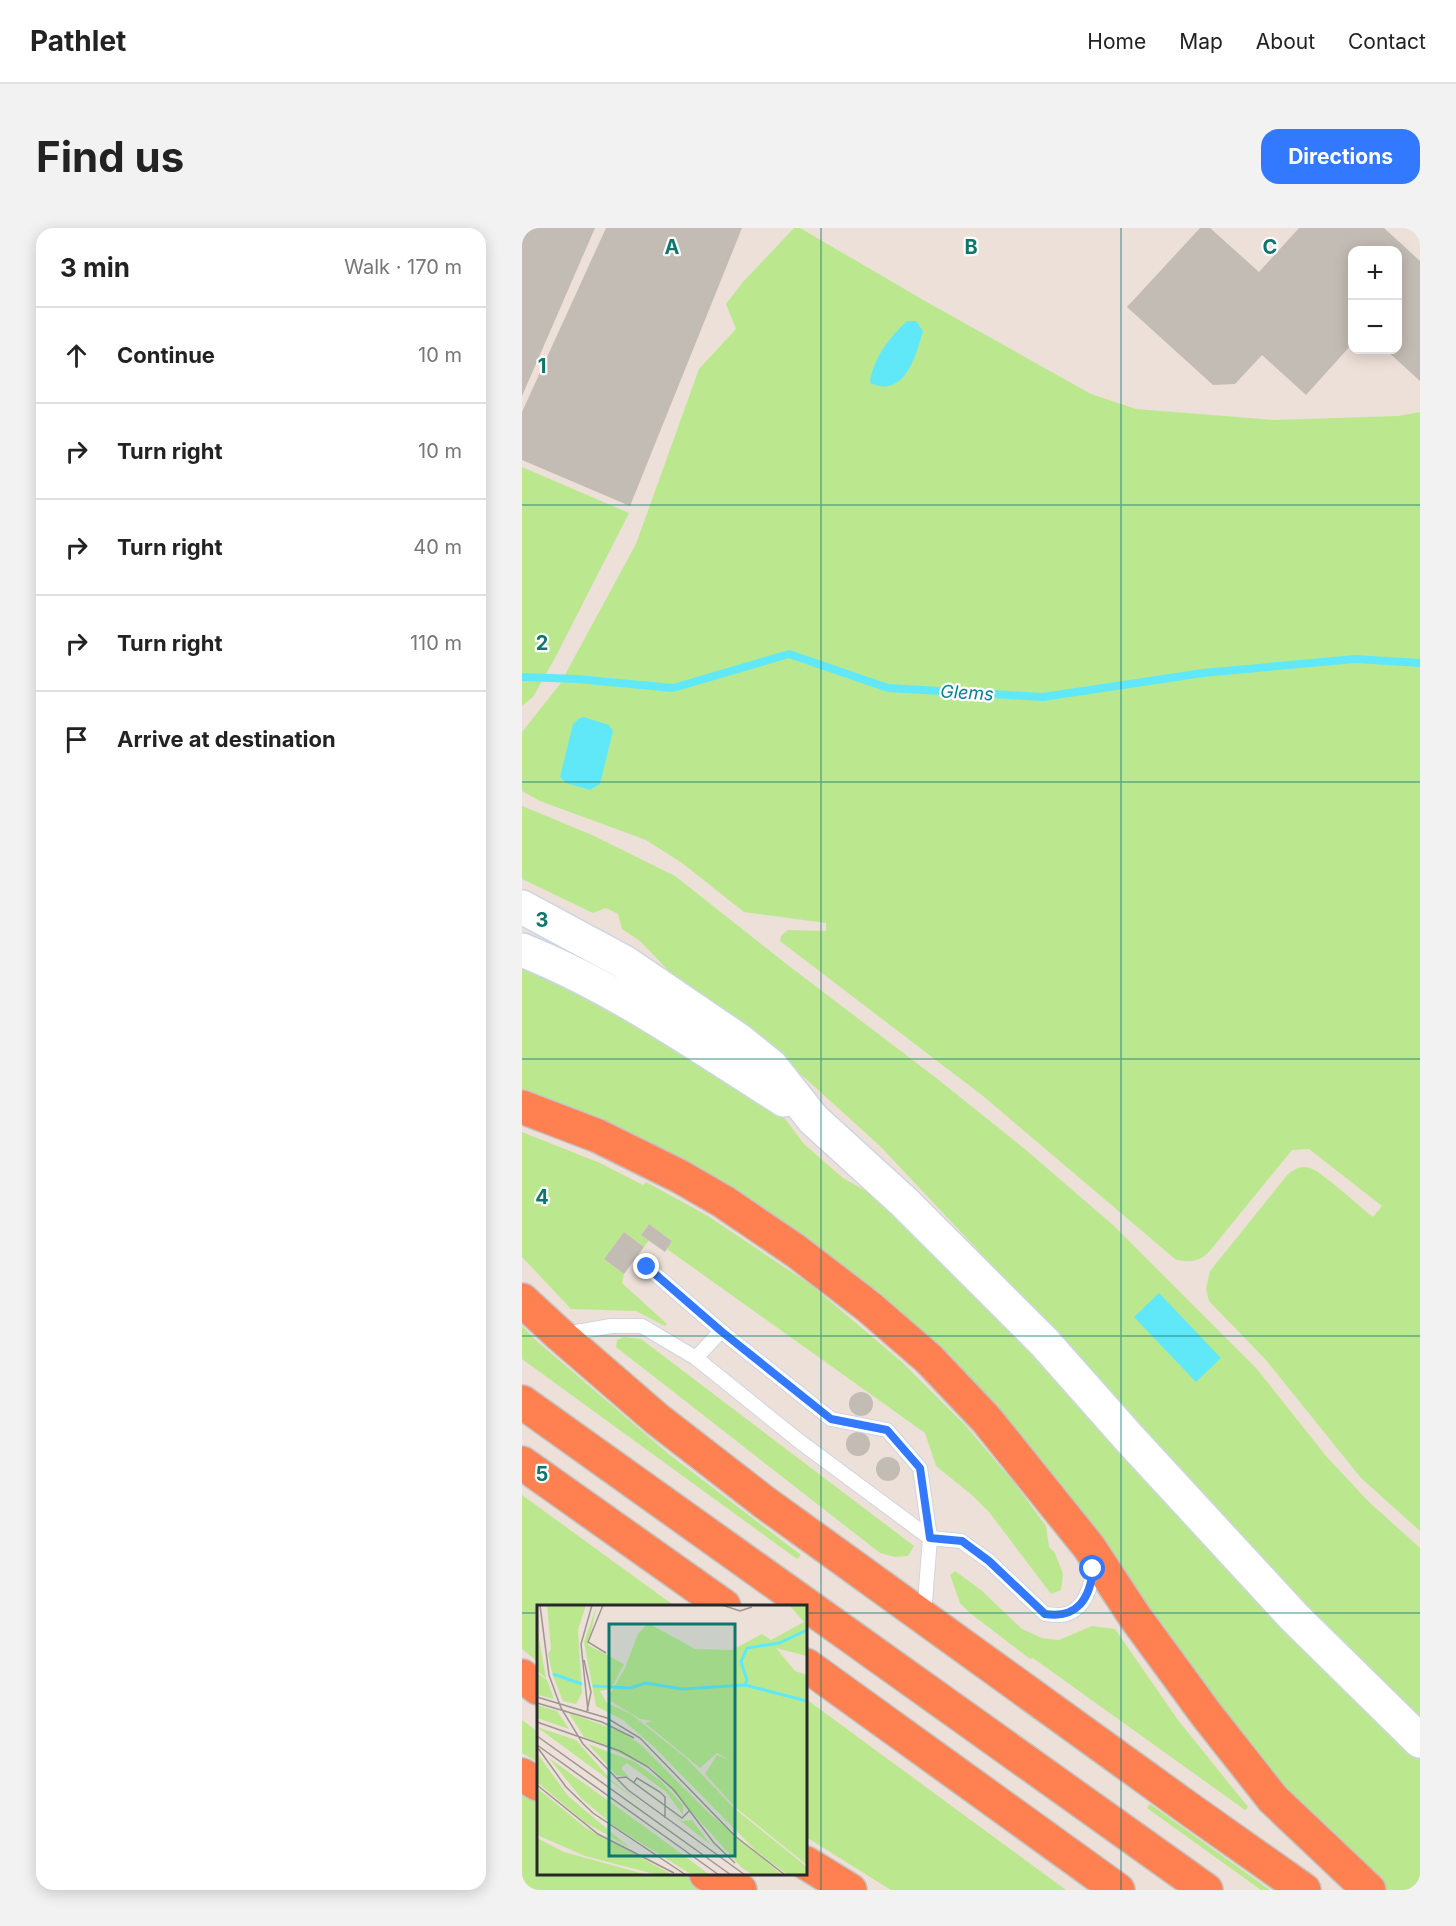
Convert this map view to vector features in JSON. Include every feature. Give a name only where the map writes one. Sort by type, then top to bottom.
[{"type":"highway","points":[[522,1107],[598,1136],[679,1176],[724,1202],[796,1251],[869,1307],[929,1359],[986,1419],[1089,1547],[1134,1617],[1206,1714],[1273,1798],[1369,1890]]},
{"type":"highway","points":[[522,1300],[657,1419],[764,1502],[1304,1890]]},
{"type":"highway","points":[[522,1402],[807,1605]]},
{"type":"highway","points":[[522,1463],[723,1605]]},
{"type":"highway","points":[[807,1605],[1206,1890]]},
{"type":"highway","points":[[807,1666],[1118,1890]]},
{"type":"highway","points":[[522,1677],[537,1687]]},
{"type":"highway","points":[[522,1775],[537,1783]]},
{"type":"highway","points":[[807,1864],[850,1890]]},
{"type":"highway","points":[[708,1875],[740,1890]]},
{"type":"main road","points":[[522,907],[624,962],[740,1041],[771,1066],[813,1119],[904,1202],[1044,1342],[1286,1609],[1420,1741]]},
{"type":"main road","points":[[522,950],[610,993],[813,1119]]},
{"type":"lane","points":[[647,1267],[721,1331],[831,1419],[887,1430],[920,1468],[930,1538],[924,1617]]},
{"type":"lane","points":[[560,1335],[611,1326],[642,1326],[696,1358],[799,1442],[930,1538],[962,1541],[989,1561],[1045,1614],[1066,1614],[1076,1610],[1091,1584],[1093,1569],[1089,1547]]},
{"type":"lane","points":[[696,1358],[721,1331]]},
{"type":"green space","points":[[794,228],[800,228],[1091,394],[1136,409],[1274,420],[1398,416],[1420,412],[1420,1531],[1361,1478],[1266,1360],[1209,1301],[1206,1289],[1210,1271],[1288,1174],[1296,1169],[1307,1167],[1315,1171],[1332,1182],[1373,1217],[1382,1206],[1309,1149],[1292,1150],[1208,1253],[1192,1261],[1175,1259],[983,1096],[780,941],[781,936],[788,930],[826,931],[826,923],[744,912],[682,863],[646,840],[540,801],[522,791],[522,732],[560,684],[636,544],[699,369],[736,329],[726,304],[743,282]]},
{"type":"green space","points":[[522,467],[629,513],[555,658],[533,697],[522,706]]},
{"type":"green space","points":[[522,806],[592,835],[675,876],[1026,1150],[1113,1225],[1256,1368],[1326,1456],[1368,1501],[1420,1548],[1420,1721],[1339,1642],[880,1146],[805,1078],[685,988],[640,941],[622,929],[618,914],[606,908],[593,913],[522,879]]},
{"type":"green space","points":[[522,959],[592,992],[783,1116],[804,1144],[843,1178],[875,1196],[948,1264],[1119,1447],[1420,1756],[1420,1890],[1380,1890],[1326,1841],[918,1333],[522,1094]]},
{"type":"green space","points":[[522,1132],[600,1163],[643,1185],[646,1182],[708,1216],[811,1285],[902,1362],[966,1426],[1015,1484],[1046,1526],[1049,1547],[1055,1553],[1063,1574],[1061,1590],[1051,1594],[989,1512],[936,1466],[925,1433],[667,1249],[672,1241],[649,1224],[641,1234],[649,1240],[644,1247],[624,1232],[604,1259],[624,1274],[622,1283],[667,1324],[665,1326],[636,1311],[571,1309],[522,1257]]},
{"type":"green space","points":[[522,1326],[670,1455],[801,1555],[797,1559],[522,1359]]},
{"type":"green space","points":[[624,1337],[641,1339],[914,1546],[908,1556],[895,1557],[880,1553],[616,1347],[617,1340]]},
{"type":"green space","points":[[522,1495],[674,1605],[537,1605],[537,1661],[522,1649]]},
{"type":"green space","points":[[955,1571],[981,1590],[1022,1629],[1042,1638],[1059,1640],[1092,1626],[1115,1629],[1178,1720],[1248,1807],[1245,1810],[1033,1658],[1030,1659],[970,1613],[960,1603],[950,1575]]},
{"type":"green space","points":[[807,1700],[1066,1890],[891,1890],[807,1838]]},
{"type":"green space","points":[[522,1720],[537,1731],[537,1761],[522,1753]]},
{"type":"green space","points":[[522,1789],[537,1797],[537,1875],[686,1875],[719,1890],[522,1890]]},
{"type":"green space","points":[[1150,1804],[1270,1890],[1261,1890],[1147,1808]]},
{"type":"water","points":[[907,321],[916,321],[923,331],[917,352],[907,372],[892,385],[882,386],[870,383],[878,357],[894,334]]},
{"type":"water","points":[[584,717],[609,725],[613,731],[600,784],[590,790],[566,783],[560,777],[573,724]]},
{"type":"water","points":[[1159,1293],[1221,1358],[1196,1382],[1134,1317]]},
{"type":"building","points":[[522,228],[595,228],[522,396]]},
{"type":"building","points":[[606,228],[742,228],[630,506],[522,460],[522,412]]},
{"type":"building","points":[[1200,228],[1210,228],[1259,272],[1299,228],[1384,228],[1420,261],[1420,381],[1390,354],[1402,354],[1402,246],[1348,246],[1348,348],[1306,395],[1262,355],[1235,384],[1213,385],[1127,307]]},
{"type":"building","points":[[649,1224],[672,1241],[665,1252],[641,1235]]},
{"type":"building","points":[[624,1232],[644,1247],[624,1274],[604,1259]]},
{"type":"building","points":[[861,1392],[869,1396],[873,1404],[869,1412],[861,1416],[853,1412],[849,1404],[853,1396]]},
{"type":"building","points":[[858,1432],[866,1436],[870,1444],[866,1452],[858,1456],[850,1452],[846,1444],[850,1436]]},
{"type":"building","points":[[888,1457],[896,1461],[900,1469],[896,1477],[888,1481],[880,1477],[876,1469],[880,1461]]},
{"type":"waterway","name":"Glems","points":[[522,677],[577,679],[673,688],[789,654],[888,688],[1043,697],[1203,673],[1355,659],[1420,663]]},
{"type":"route","points":[[647,1267],[721,1331],[831,1419],[887,1430],[920,1468],[930,1538],[962,1541],[989,1561],[1019,1592],[1045,1614],[1066,1614],[1076,1610],[1091,1584],[1093,1569]]}]
